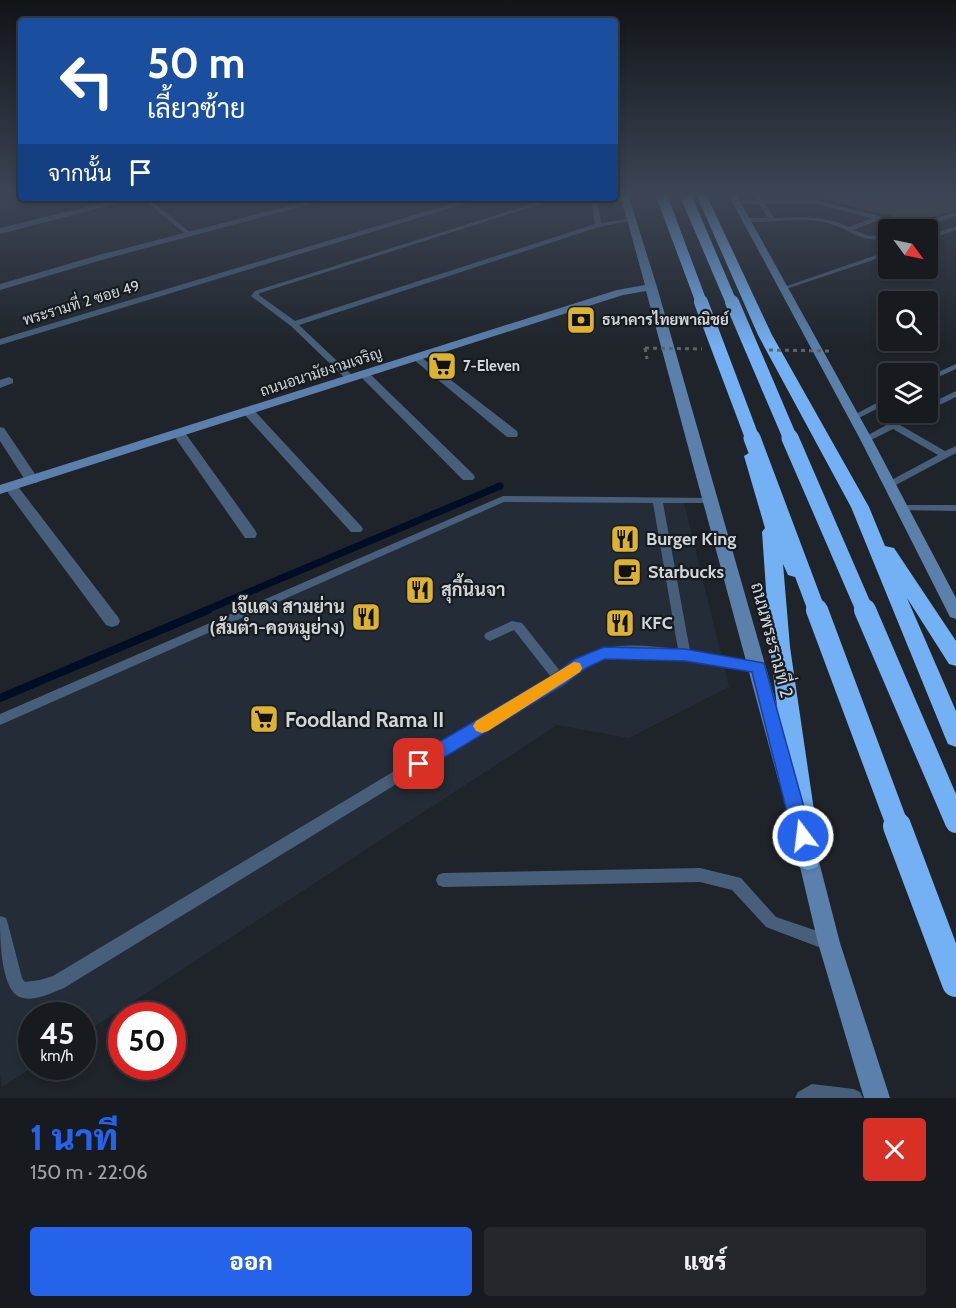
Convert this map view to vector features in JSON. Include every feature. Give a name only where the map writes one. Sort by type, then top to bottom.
[{"type":"highway","points":[[678,245],[739,413],[770,521],[811,603],[956,988]]},
{"type":"highway","points":[[680,245],[956,983]]},
{"type":"highway","points":[[707,245],[956,822]]},
{"type":"highway","points":[[724,245],[765,335],[860,507],[956,658]]},
{"type":"highway","points":[[860,507],[956,737]]},
{"type":"highway","points":[[770,521],[780,647],[808,858]]},
{"type":"main road","name":"ถนนพระรามที่ 2","points":[[640,245],[758,667],[829,943],[877,1098]]},
{"type":"main road","points":[[761,245],[866,439],[956,613]]},
{"type":"main road","name":"ถนนอนามัยงามเจริญ","points":[[6,488],[621,292],[652,287]]},
{"type":"street","points":[[0,287],[149,245]]},
{"type":"street","name":"พระรามที่ 2 ซอย 49","points":[[0,342],[323,245]]},
{"type":"street","points":[[417,357],[512,434]]},
{"type":"street","points":[[364,374],[468,477]]},
{"type":"street","points":[[248,411],[356,529]]},
{"type":"street","points":[[0,430],[32,480]]},
{"type":"street","points":[[178,433],[250,534]]},
{"type":"street","points":[[6,488],[112,621]]},
{"type":"lane","points":[[350,378],[294,324],[255,296],[257,292],[406,245]]},
{"type":"lane","points":[[294,324],[536,245]]},
{"type":"lane","points":[[784,288],[878,256]]},
{"type":"lane","points":[[938,375],[956,366]]},
{"type":"lane","points":[[938,403],[956,394]]},
{"type":"lane","points":[[854,417],[878,405]]},
{"type":"lane","points":[[866,439],[897,423]]},
{"type":"lane","points":[[893,425],[945,455]]},
{"type":"lane","points":[[889,485],[956,449]]},
{"type":"lane","points":[[0,720],[497,501],[515,497],[658,501],[711,500]]},
{"type":"lane","points":[[658,501],[685,655]]},
{"type":"lane","points":[[902,508],[956,508]]},
{"type":"lane","points":[[490,636],[512,625],[518,626],[559,679]]},
{"type":"lane","points":[[0,924],[15,982],[21,990],[43,988],[559,679],[580,664],[604,653],[685,655],[758,667]]},
{"type":"lane","points":[[443,880],[700,875],[736,883],[771,921],[786,929],[829,943]]},
{"type":"lane","points":[[804,1098],[812,1093],[854,1098]]},
{"type":"path","points":[[645,348],[647,359]]},
{"type":"shaded area","points":[[509,500],[684,503],[729,687],[629,738],[557,725],[132,1002],[108,1002],[108,1018],[96,1026],[96,1002],[18,1002],[18,1077],[2,1087],[0,1075],[0,723]]},
{"type":"waterway","points":[[204,611],[500,486]]},
{"type":"waterway","points":[[0,698],[208,610]]},
{"type":"slow traffic","points":[[482,726],[574,668]]},
{"type":"place","name":"ธนาคารไทยพาณิชย์","points":[[581,320]]},
{"type":"place","name":"7-Eleven","points":[[442,366]]},
{"type":"place","name":"Burger King","points":[[625,539]]},
{"type":"place","name":"Starbucks","points":[[627,572]]},
{"type":"place","name":"สุกี้นินจา","points":[[420,590]]},
{"type":"place","name":"เจ๊แดง สามย่าน (ส้มตำ-คอหมูย่าง)","points":[[366,617]]},
{"type":"place","name":"KFC","points":[[620,623]]},
{"type":"place","name":"Foodland Rama II","points":[[264,719]]},
{"type":"route","points":[[419,764],[580,664],[604,653],[685,655],[758,667],[803,836]]}]
